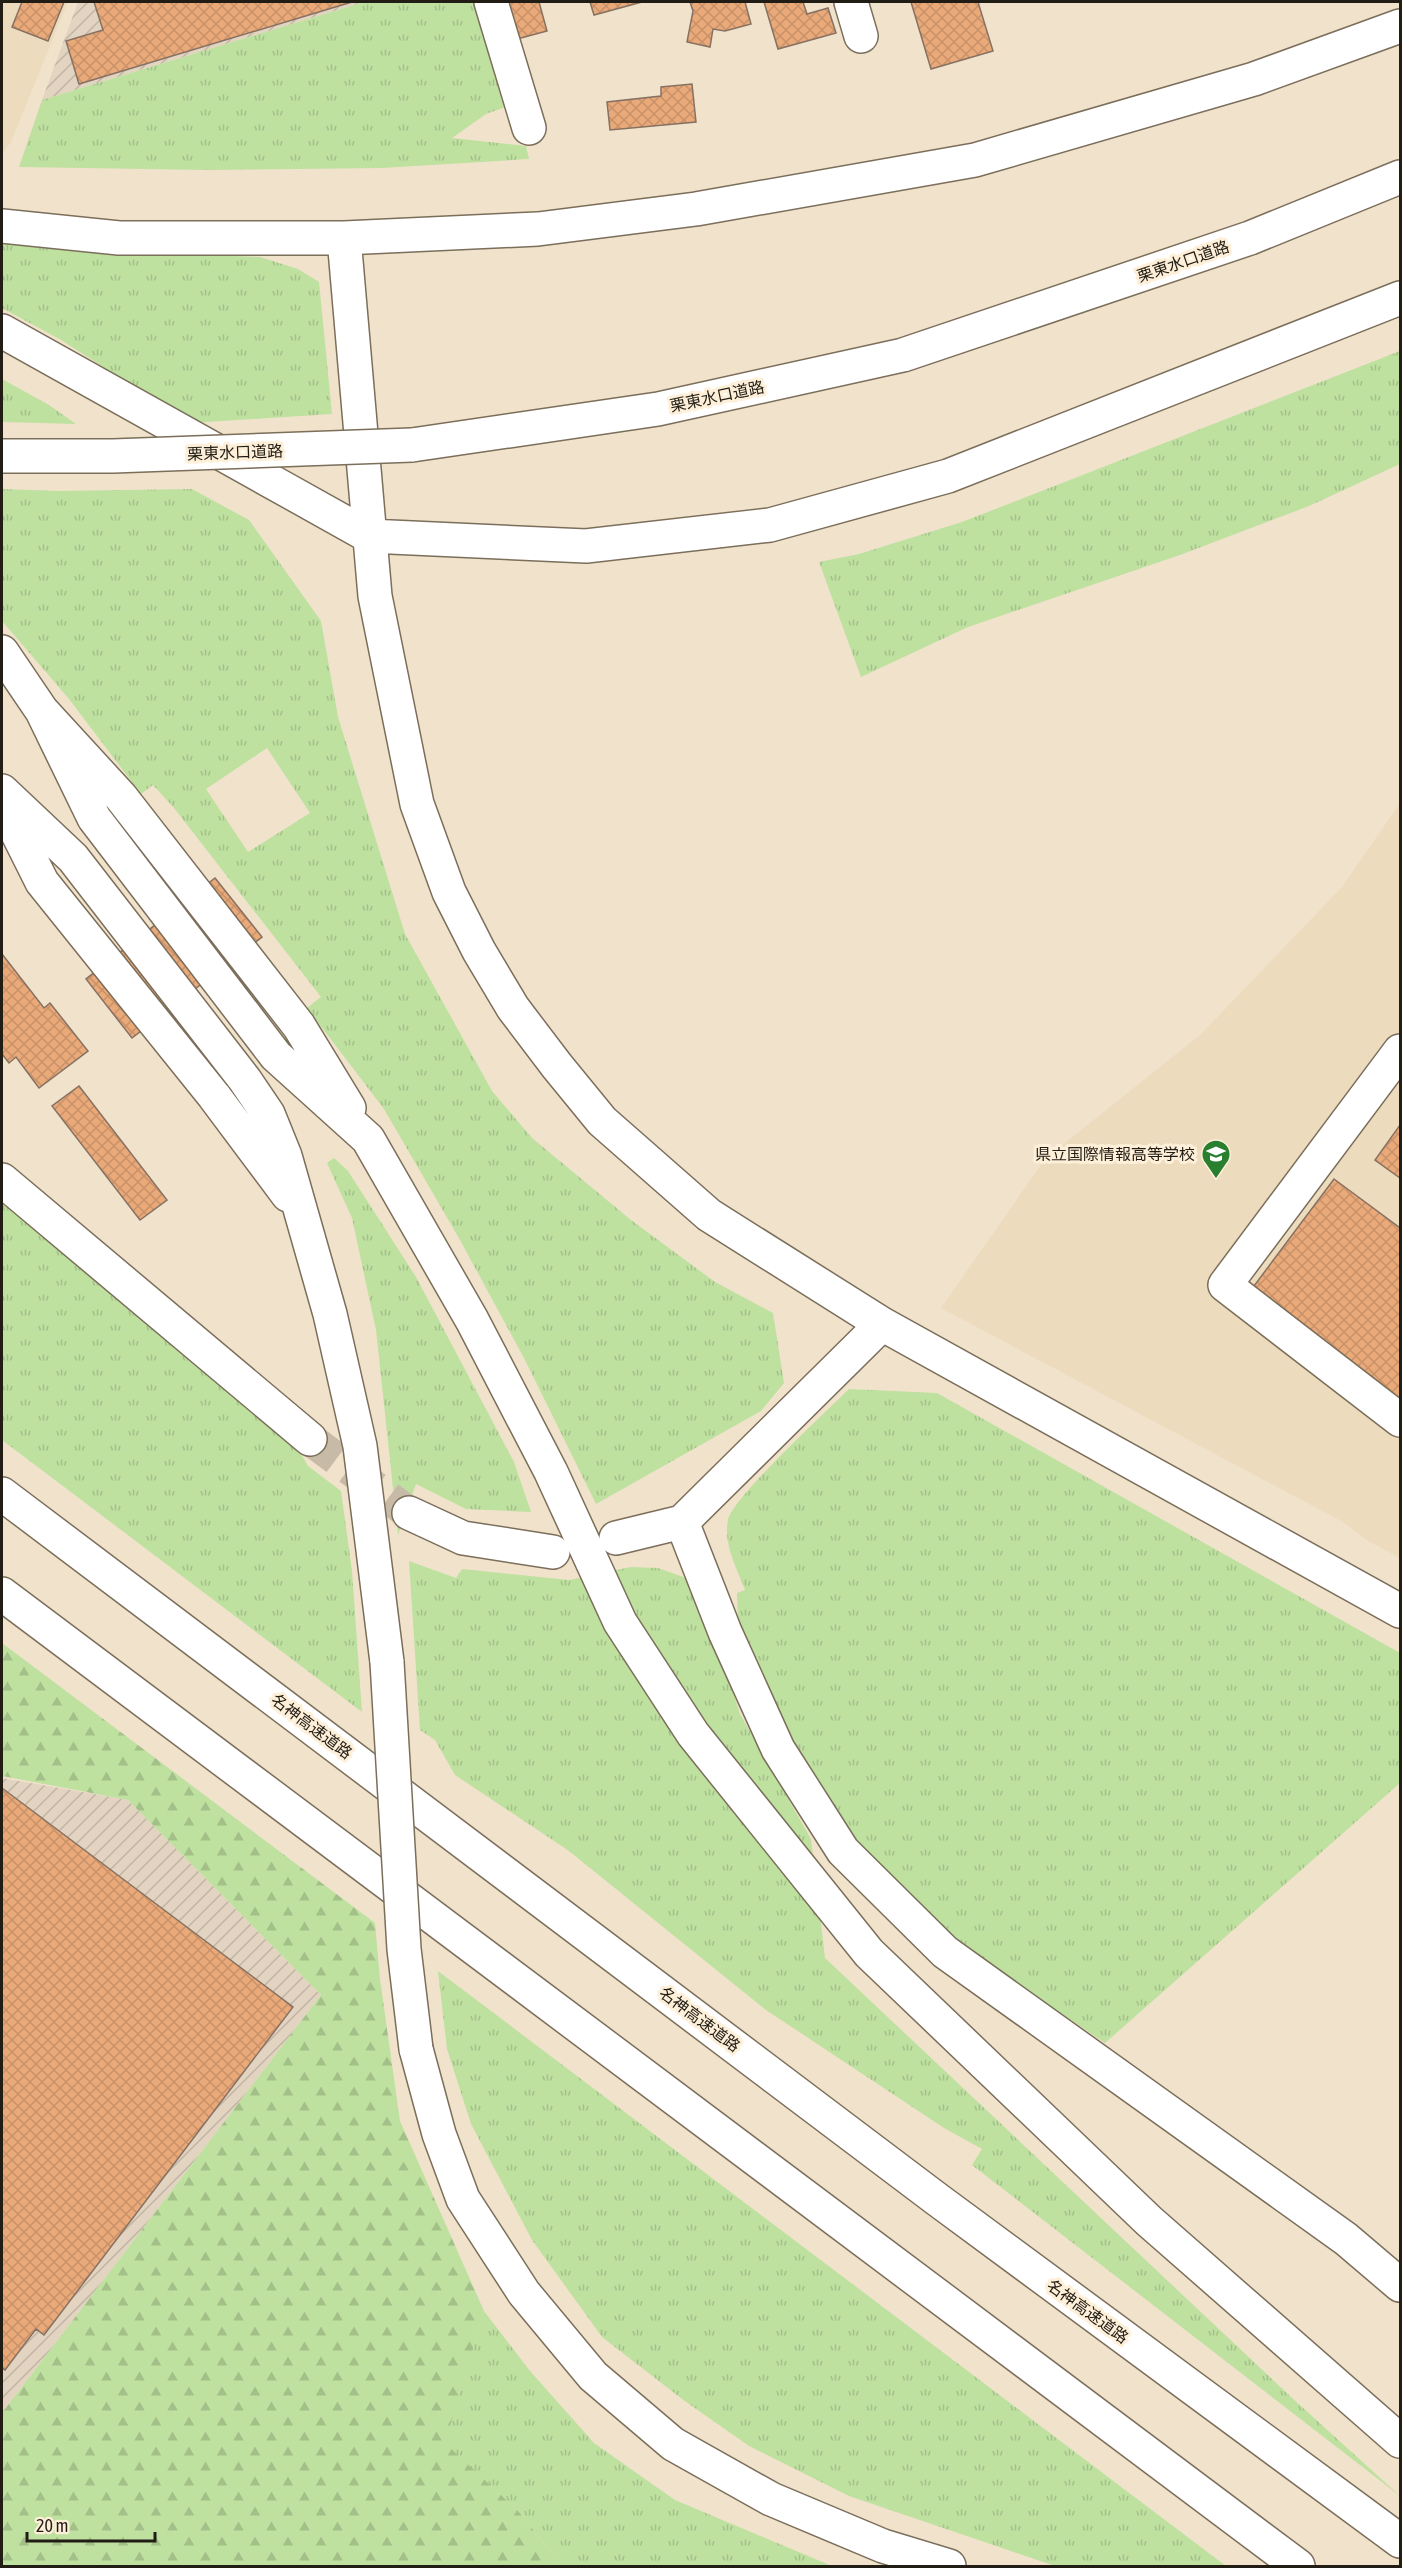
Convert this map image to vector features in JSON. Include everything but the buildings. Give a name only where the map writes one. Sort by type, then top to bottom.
[{"type":"main road","points":[[491,2],[529,128]]},
{"type":"main road","points":[[851,2],[861,36]]},
{"type":"main road","points":[[2,226],[119,238],[344,238],[538,229],[674,212],[975,160],[1254,79],[1401,26]]},
{"type":"main road","name":"栗東水口道路","points":[[2,456],[112,456],[412,445],[658,409],[903,355],[1250,238],[1397,178]]},
{"type":"main road","points":[[344,238],[375,596],[417,804],[449,892],[479,951],[513,1008],[602,1121],[709,1215],[882,1324],[1401,1611]]},
{"type":"main road","points":[[2,331],[369,536],[586,546],[770,525],[948,476],[1401,298]]},
{"type":"main road","points":[[2,652],[42,711],[93,818],[276,1056],[368,1139],[472,1320],[551,1472],[620,1622],[708,1752],[869,1953],[1149,2221],[1401,2441]]},
{"type":"main road","points":[[2,791],[73,858],[245,1080],[268,1114],[285,1156],[330,1314],[360,1446],[387,1662],[404,1949],[416,2049],[439,2134],[463,2199],[524,2294],[593,2376],[674,2444],[771,2499],[883,2546],[949,2566]]},
{"type":"main road","points":[[2,800],[42,882],[214,1096],[300,1211]]},
{"type":"main road","points":[[1401,1051],[1225,1285],[1401,1420]]},
{"type":"main road","points":[[2,1180],[310,1439]]},
{"type":"main road","points":[[616,1538],[682,1522],[882,1324]]},
{"type":"main road","name":"名神高速道路","points":[[2,1494],[938,2200],[1401,2541]]},
{"type":"main road","points":[[409,1513],[463,1538],[553,1552]]},
{"type":"main road","points":[[682,1522],[725,1632],[778,1749],[843,1851],[945,1952],[1346,2239],[1401,2284]]},
{"type":"main road","points":[[2,1594],[1298,2566]]},
{"type":"shaded area","points":[[2,2],[68,2],[11,142],[2,154]]},
{"type":"shaded area","points":[[78,2],[364,2],[42,100]]},
{"type":"shaded area","name":"県立国際情報高等学校","points":[[1400,803],[1400,1558],[1368,1541],[1343,1522],[941,1308],[1045,1159],[1200,1035],[1342,887]]},
{"type":"shaded area","points":[[2,1778],[128,1800],[321,1995],[2,2413]]},
{"type":"green space","points":[[364,2],[477,2],[508,106],[486,114],[452,138],[526,146],[529,159],[382,168],[207,170],[19,167],[42,100]]},
{"type":"green space","points":[[2,243],[83,251],[260,257],[298,269],[319,282],[332,414],[191,423],[61,340],[2,308]]},
{"type":"green space","points":[[1400,351],[1400,464],[1309,506],[1180,555],[968,627],[861,677],[819,562],[859,554],[962,522]]},
{"type":"green space","points":[[2,379],[49,405],[76,424],[2,422]]},
{"type":"green space","points":[[2,489],[58,491],[192,489],[249,520],[321,621],[338,717],[405,934],[492,1091],[532,1138],[631,1220],[715,1282],[773,1313],[784,1383],[761,1411],[596,1504],[525,1360],[460,1240],[384,1109],[307,1008],[321,997],[174,808],[153,785],[141,794],[69,699],[2,621]],"holes":[[[267,748],[310,813],[248,852],[206,789]]]},
{"type":"green space","points":[[334,1158],[348,1171],[416,1277],[514,1462],[531,1512],[466,1509],[416,1484],[398,1535],[376,1330],[352,1218],[327,1163]]},
{"type":"green space","points":[[2,1203],[298,1449],[308,1466],[341,1491],[352,1571],[362,1712],[2,1440]]},
{"type":"green space","points":[[849,1389],[937,1393],[1400,1653],[1400,1783],[1105,2043],[978,1957],[887,1878],[842,1821],[792,1739],[738,1624],[737,1593],[745,1590],[727,1538],[728,1520],[733,1509],[763,1474]]},
{"type":"green space","points":[[409,1561],[456,1578],[462,1569],[569,1580],[631,1567],[658,1568],[686,1578],[712,1628],[740,1714],[811,1839],[825,1958],[1291,2397],[1400,2496],[972,2165],[982,2149],[944,2128],[766,2010],[569,1851],[455,1775],[435,1740],[420,1730]]},
{"type":"green space","points":[[2,1643],[375,1923],[380,1979],[400,2121],[484,2311],[445,2443],[519,2512],[562,2566],[2,2566],[2,2413],[321,1995],[128,1800],[2,1776]]},
{"type":"green space","points":[[438,1971],[1226,2566],[1055,2566],[849,2496],[749,2446],[682,2399],[602,2337],[532,2240],[471,2124],[447,2049]]},
{"type":"green space","points":[[484,2311],[530,2371],[594,2443],[675,2500],[832,2566],[562,2566],[519,2512],[444,2443]]},
{"type":"tunnel","points":[[310,1439],[409,1513]]},
{"type":"place","name":"県立国際情報高等学校","points":[[1216,1180]]}]
